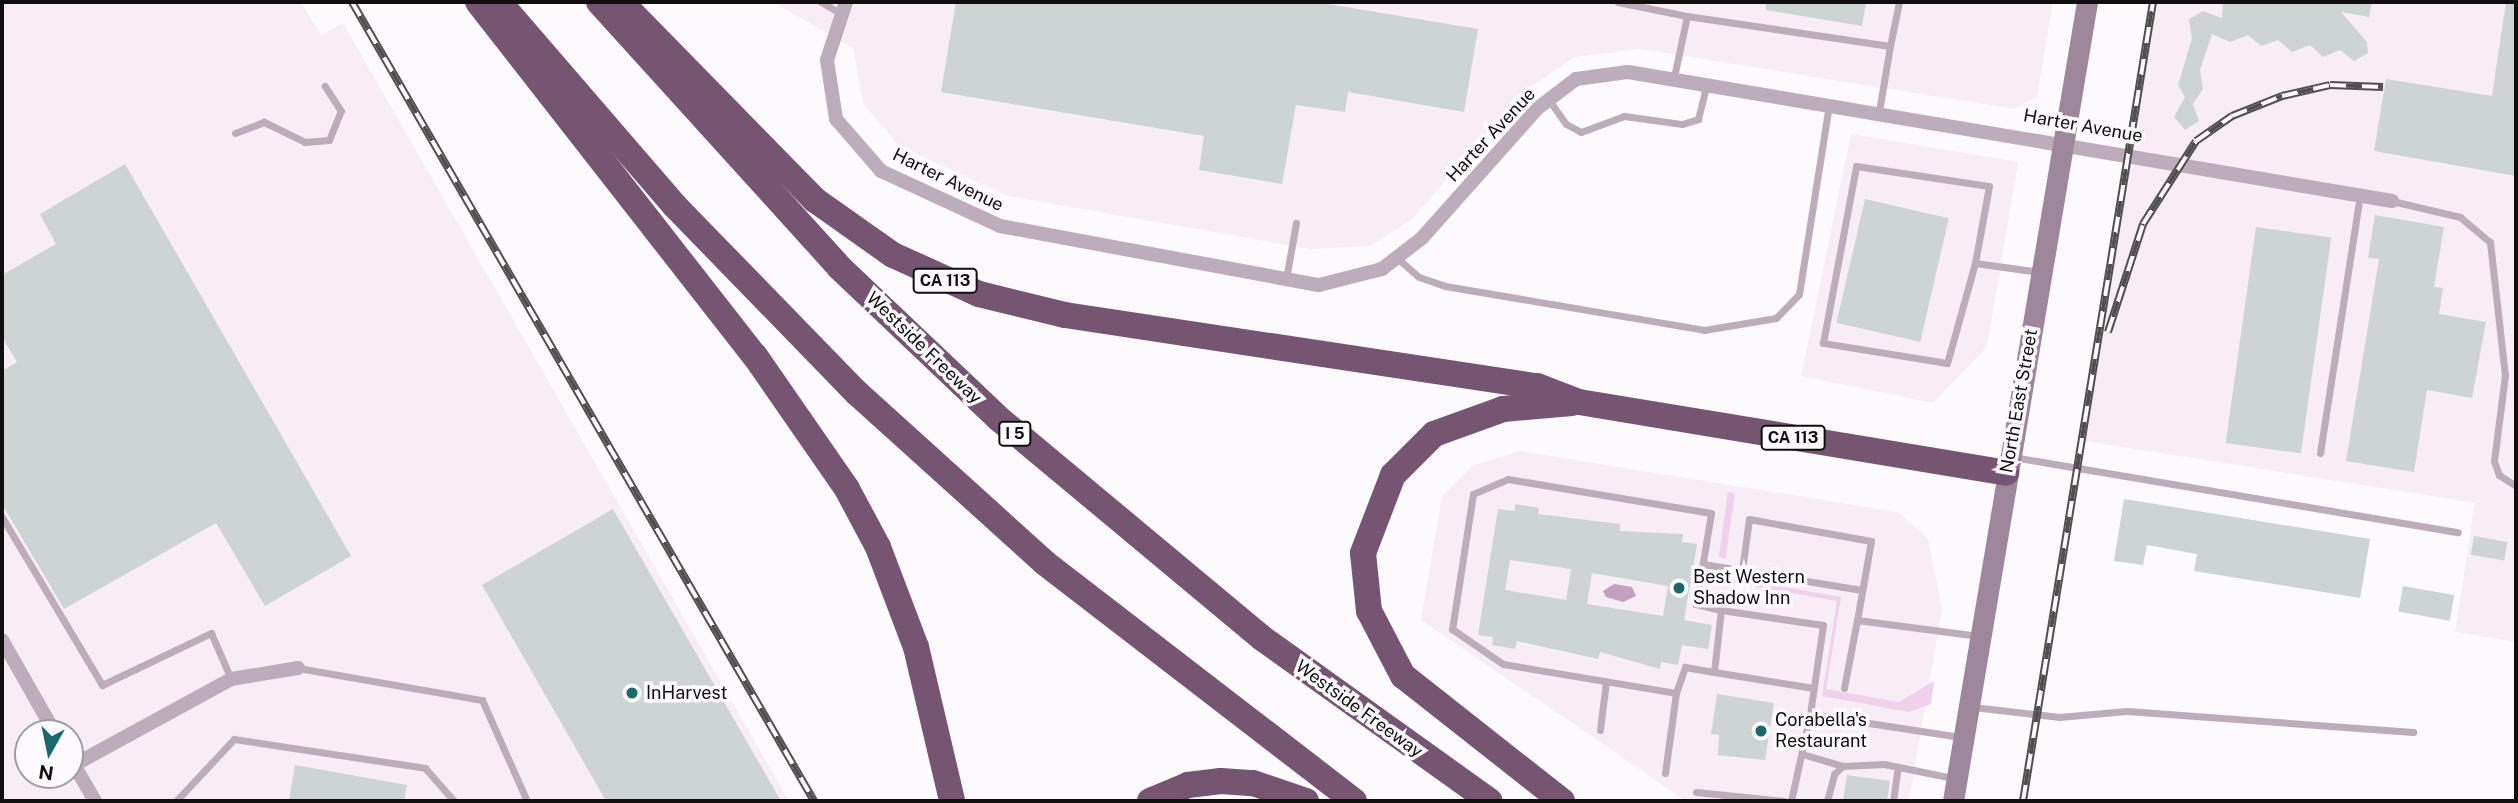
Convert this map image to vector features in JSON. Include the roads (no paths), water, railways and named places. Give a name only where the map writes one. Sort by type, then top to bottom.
[{"type":"highway","points":[[478,2],[755,356],[847,489],[878,547],[916,647],[952,801]]},
{"type":"highway","points":[[499,2],[675,206],[877,411],[1045,563],[1354,801]]},
{"type":"highway","name":"Westside Freeway","points":[[599,2],[830,257],[998,418],[1251,630],[1490,801]]},
{"type":"highway","name":"CA 113","points":[[621,2],[815,200],[935,277],[1065,315],[1537,386],[1579,402],[2008,464]]},
{"type":"highway","points":[[1562,801],[1402,676],[1369,611],[1363,553],[1393,475],[1434,434],[1503,409],[1579,402]]},
{"type":"highway","points":[[1150,801],[1188,785],[1221,781],[1253,783],[1306,801]]},
{"type":"main road","name":"North East Street","points":[[1953,801],[2087,2]]},
{"type":"street","name":"Harter Avenue","points":[[844,8],[827,60],[836,119],[881,172],[1000,226],[1319,285],[1382,269],[1422,238],[1549,100],[1576,79],[1628,72],[1674,77],[2063,142],[2392,201]]},
{"type":"street","points":[[2,640],[47,719]]},
{"type":"street","points":[[84,755],[231,678],[298,668]]},
{"type":"street","points":[[84,782],[95,801]]},
{"type":"lane","points":[[821,2],[844,8]]},
{"type":"lane","points":[[1618,2],[1687,16],[1890,46]]},
{"type":"lane","points":[[1879,111],[1899,2]]},
{"type":"lane","points":[[1674,77],[1687,16]]},
{"type":"lane","points":[[1549,100],[1566,124],[1581,132],[1624,116],[1682,124],[1698,119],[1708,83]]},
{"type":"lane","points":[[235,133],[264,122],[305,142],[330,140],[341,111],[325,86]]},
{"type":"lane","points":[[1397,258],[1419,277],[1445,286],[1704,330],[1776,318],[1799,294],[1830,103]]},
{"type":"lane","points":[[1856,166],[1989,186],[1975,263],[1947,363],[1823,343],[1856,166]]},
{"type":"lane","points":[[2320,453],[2360,195]]},
{"type":"lane","points":[[2392,201],[2460,217],[2490,242],[2505,375],[2494,461],[2499,475],[2516,486]]},
{"type":"lane","points":[[1286,279],[1296,223]]},
{"type":"lane","points":[[1975,263],[2041,272]]},
{"type":"lane","points":[[2008,464],[2458,532]]},
{"type":"lane","points":[[1676,693],[1503,664],[1452,629],[1472,494],[1508,479],[1711,513],[1696,604],[1823,625],[1810,714],[1791,801]]},
{"type":"lane","points":[[2,517],[102,685],[211,633],[231,678]]},
{"type":"lane","points":[[1742,570],[1749,519],[1871,541],[1844,688]]},
{"type":"lane","points":[[1703,564],[1862,590]]},
{"type":"lane","points":[[1714,672],[1721,610]]},
{"type":"lane","points":[[1857,620],[1980,636]]},
{"type":"lane","points":[[1665,774],[1676,693],[1685,667],[1814,688]]},
{"type":"lane","points":[[298,668],[482,700],[527,801]]},
{"type":"lane","points":[[1600,730],[1606,681]]},
{"type":"lane","points":[[1969,707],[2059,717],[2127,711],[2413,732]]},
{"type":"lane","points":[[1810,714],[1964,737]]},
{"type":"lane","points":[[176,801],[234,740],[425,768],[454,801]]},
{"type":"lane","points":[[1801,754],[1843,766],[1898,767],[1957,779]]},
{"type":"lane","points":[[1827,801],[1834,774],[1843,766]]},
{"type":"lane","points":[[1893,801],[1898,767]]},
{"type":"lane","points":[[1696,792],[1784,801]]},
{"type":"railway","points":[[352,2],[814,801]]},
{"type":"railway","points":[[2023,801],[2153,2]]},
{"type":"railway","points":[[2108,332],[2143,224],[2196,141],[2232,116],[2282,96],[2330,85],[2383,87]]},
{"type":"place","name":"Best Western Shadow Inn","points":[[1679,588]]},
{"type":"place","name":"InHarvest","points":[[632,693]]},
{"type":"place","name":"Corabella's Restaurant","points":[[1761,731]]}]
